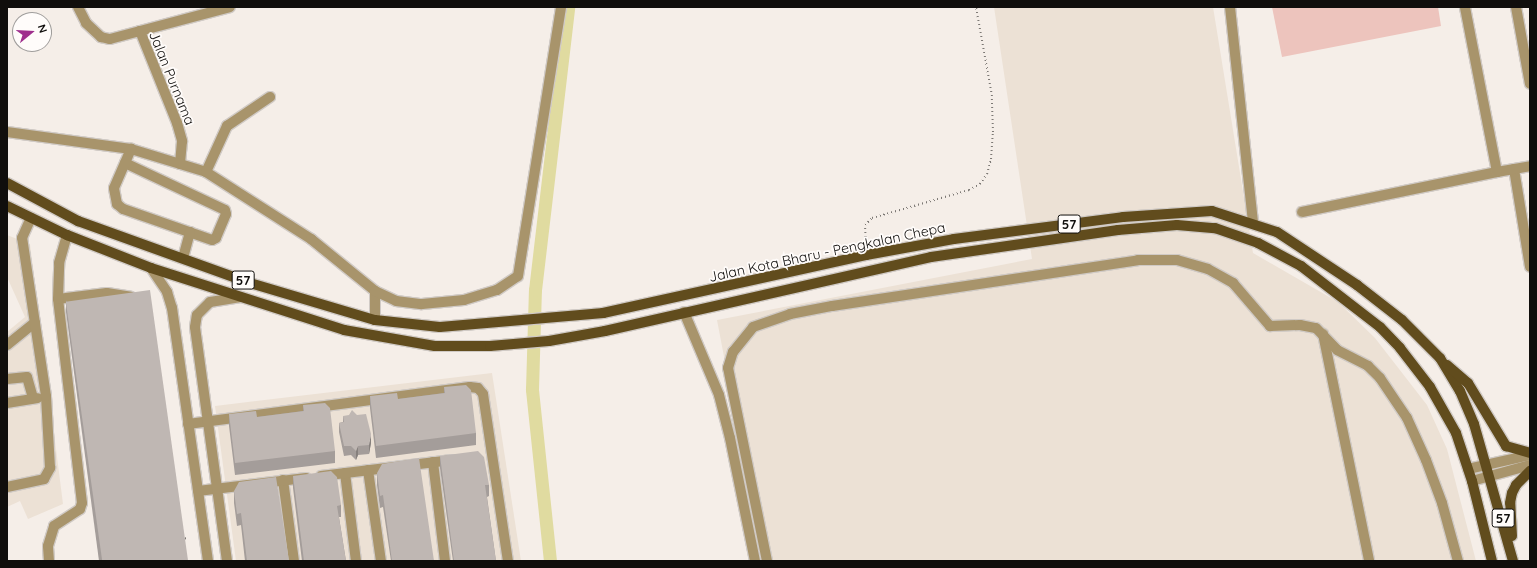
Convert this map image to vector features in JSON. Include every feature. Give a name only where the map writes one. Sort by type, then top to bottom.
[{"type":"main road","name":"Jalan Kota Bharu - Pengkalan Chepa","points":[[7,183],[78,221],[250,283],[375,320],[440,327],[603,313],[866,255],[954,239],[1123,217],[1212,211],[1277,232],[1357,285],[1402,320],[1440,358],[1462,398],[1491,475],[1513,561]]},
{"type":"main road","name":"Jalan Kota Bharu - Pengkalan Chepa","points":[[7,206],[67,235],[151,268],[344,330],[397,342],[434,346],[490,346],[549,341],[931,257],[1118,230],[1177,225],[1214,228],[1258,243],[1301,266],[1380,327],[1430,387],[1456,433],[1472,481],[1492,561]]},
{"type":"main road","points":[[1440,358],[1468,383],[1506,446],[1530,454]]},
{"type":"main road","points":[[1513,561],[1510,503],[1514,489],[1530,471]]},
{"type":"street","name":"Jalan Purnama","points":[[78,7],[86,23],[101,37],[110,39],[140,31],[177,123],[182,141],[180,164]]},
{"type":"street","points":[[140,31],[230,7]]},
{"type":"street","points":[[7,132],[131,149],[206,172],[310,240],[375,290],[396,301],[422,304],[464,300],[497,290],[518,276],[561,7]]},
{"type":"street","points":[[1230,7],[1253,223]]},
{"type":"street","points":[[1464,7],[1497,172]]},
{"type":"street","points":[[1516,7],[1530,84]]},
{"type":"street","points":[[206,172],[227,126],[270,97]]},
{"type":"street","points":[[125,163],[225,210],[216,238],[212,240],[122,209],[117,204],[114,188],[131,149]]},
{"type":"street","points":[[1302,212],[1530,166]]},
{"type":"street","points":[[1514,169],[1530,267]]},
{"type":"street","points":[[7,487],[40,480],[50,472],[46,396],[22,238],[31,218]]},
{"type":"street","points":[[183,258],[190,232]]},
{"type":"street","points":[[49,561],[48,546],[54,526],[80,509],[82,503],[58,299],[59,263],[67,235]]},
{"type":"street","points":[[767,561],[728,368],[733,352],[742,338],[753,327],[769,320],[832,306],[1138,260],[1177,260],[1208,269],[1233,284],[1270,326],[1309,326],[1323,334],[1337,350],[1368,366],[1380,378],[1408,418],[1442,503],[1458,561]]},
{"type":"street","points":[[151,268],[160,280],[172,308],[208,561]]},
{"type":"street","points":[[375,290],[375,320]]},
{"type":"street","points":[[58,299],[111,293],[141,300]]},
{"type":"street","points":[[227,561],[195,327],[197,315],[210,302],[243,297]]},
{"type":"street","points":[[684,312],[719,395],[730,438],[755,561]]},
{"type":"street","points":[[7,344],[35,322]]},
{"type":"street","points":[[1323,334],[1369,561]]},
{"type":"street","points":[[7,380],[27,377],[33,398]]},
{"type":"street","points":[[188,424],[470,387],[478,388],[483,394],[488,455],[508,561]]},
{"type":"street","points":[[7,403],[46,396]]},
{"type":"street","points":[[1468,470],[1530,454]]},
{"type":"street","points":[[198,491],[462,458]]},
{"type":"street","points":[[433,462],[445,561]]},
{"type":"street","points":[[1472,481],[1530,465]]},
{"type":"street","points":[[368,470],[381,561]]},
{"type":"street","points":[[345,473],[356,561]]},
{"type":"street","points":[[284,480],[294,561]]},
{"type":"path","points":[[866,255],[865,225],[872,218],[969,190],[980,184],[987,174],[993,132],[992,96],[976,7]]},
{"type":"path","points":[[174,541],[188,538]]},
{"type":"shaded area","points":[[994,7],[1213,7],[1253,253],[1338,302],[1375,338],[1427,405],[1447,449],[1476,561],[763,561],[717,320],[1032,259]]},
{"type":"shaded area","points":[[1272,7],[1438,7],[1441,26],[1282,57]]},
{"type":"shaded area","points":[[7,235],[30,244],[63,504],[28,519],[20,501],[7,507],[7,332],[25,317],[7,277]]},
{"type":"shaded area","points":[[492,373],[521,561],[236,561],[215,406]]},
{"type":"building","points":[[150,290],[188,560],[102,561],[66,302]]},
{"type":"building","points":[[466,385],[471,390],[476,433],[376,446],[370,396],[397,393],[398,399],[445,393],[444,387]]},
{"type":"building","points":[[325,403],[330,408],[335,451],[235,463],[229,414],[256,411],[257,417],[304,411],[303,405]]},
{"type":"building","points":[[352,410],[357,415],[366,414],[371,434],[369,445],[358,446],[356,451],[351,446],[344,446],[339,423],[344,422],[343,416],[349,415]]},
{"type":"building","points":[[478,451],[484,457],[489,485],[485,485],[496,561],[454,561],[440,456]]},
{"type":"building","points":[[419,458],[434,561],[392,561],[383,495],[380,496],[377,473],[382,464]]},
{"type":"building","points":[[331,471],[337,477],[341,505],[337,506],[346,561],[304,561],[293,476]]},
{"type":"building","points":[[276,477],[289,561],[247,561],[241,513],[237,514],[234,491],[239,482]]},
{"type":"waterway","points":[[550,561],[532,389],[535,290],[568,7]]}]
